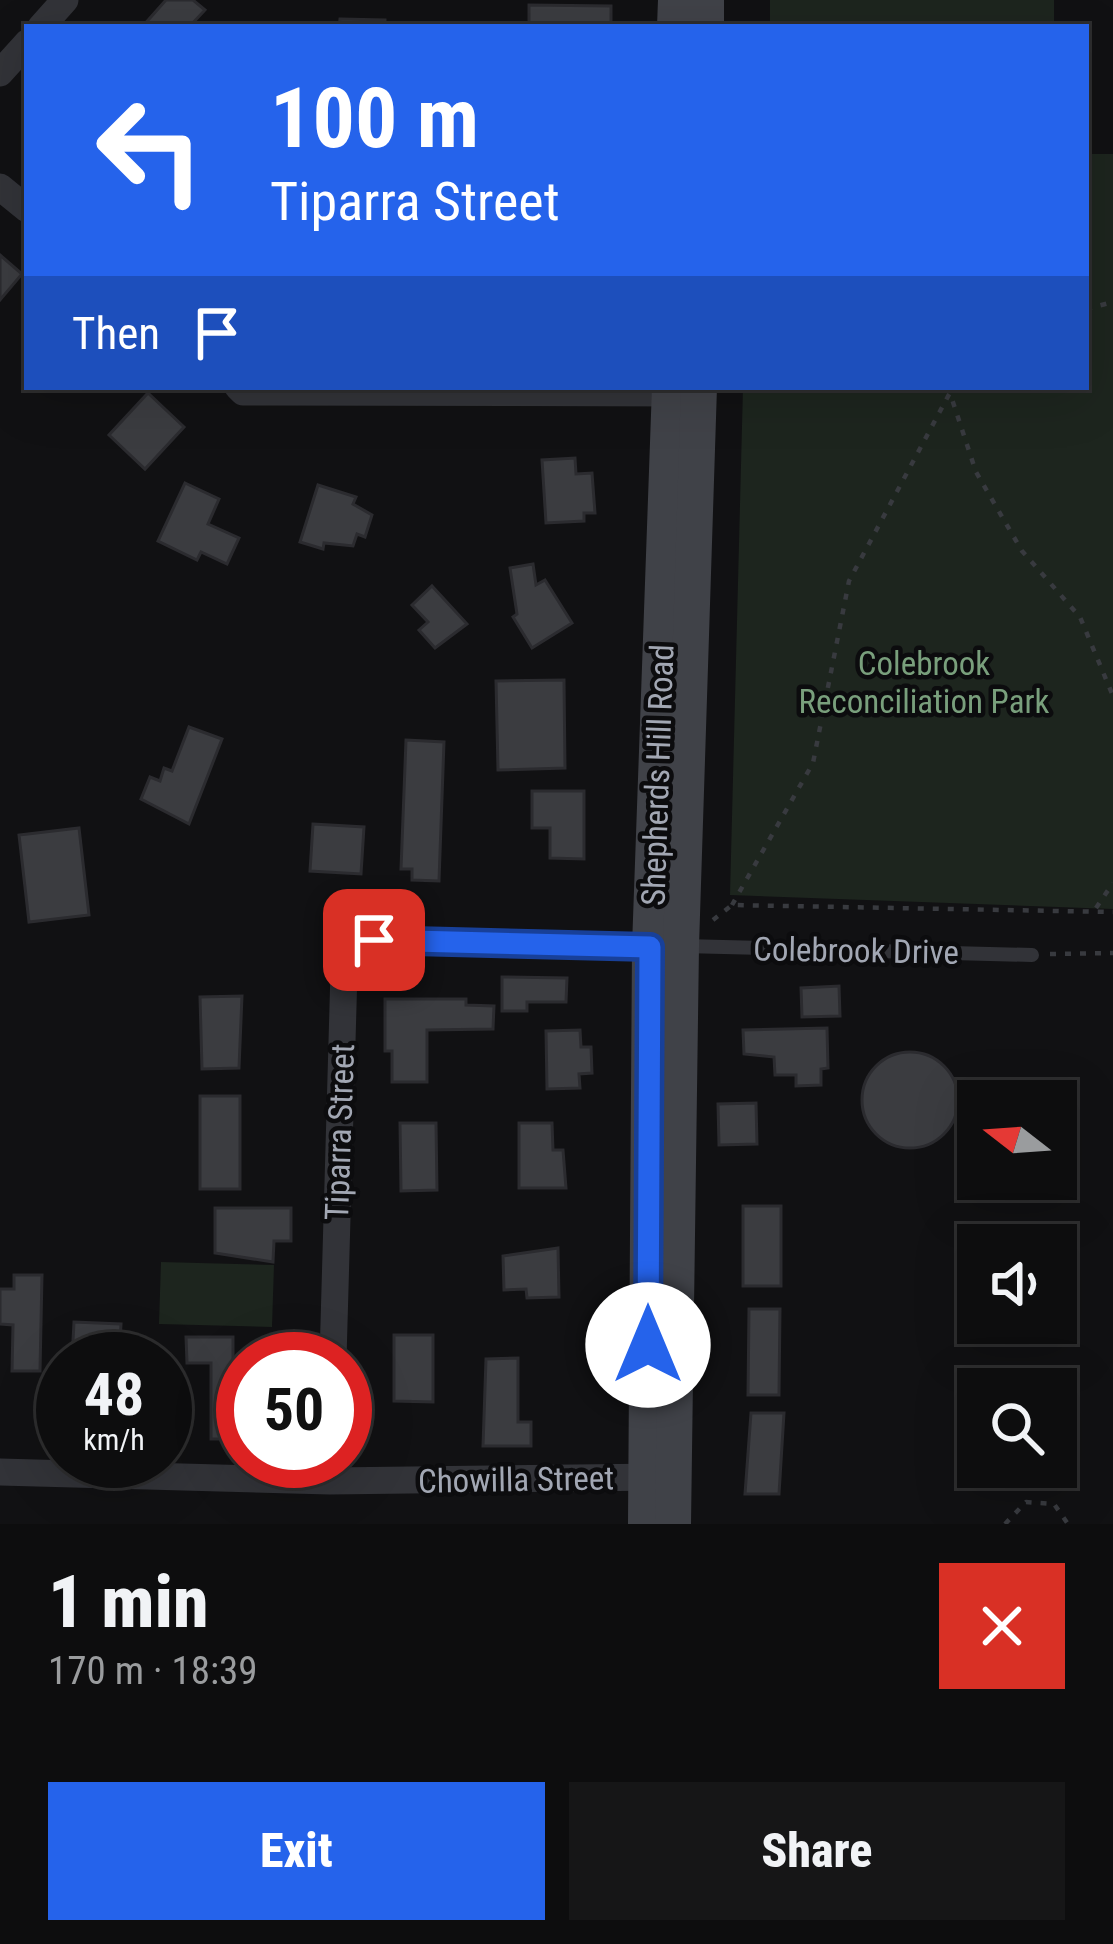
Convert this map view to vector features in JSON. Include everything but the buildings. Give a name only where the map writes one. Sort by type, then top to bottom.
[{"type":"main road","name":"Shepherds Hill Road","points":[[646,1524],[659,1477],[666,947],[685,390]]},
{"type":"main road","name":"Shepherds Hill Road","points":[[659,1477],[673,1524]]},
{"type":"street","points":[[44,24],[65,0]]},
{"type":"street","points":[[0,73],[24,46]]},
{"type":"street","points":[[0,187],[24,207]]},
{"type":"street","points":[[241,390],[685,390]]},
{"type":"street","name":"Tiparra Street","points":[[334,1332],[344,971],[352,952],[374,940],[666,947]]},
{"type":"street","name":"Chowilla Street","points":[[0,1472],[216,1471]]},
{"type":"street","name":"Chowilla Street","points":[[372,1472],[659,1477]]},
{"type":"lane","name":"Colebrook Drive","points":[[666,947],[1032,955]]},
{"type":"path","points":[[666,947],[732,904],[813,763],[848,581],[950,390]]},
{"type":"path","points":[[952,390],[976,472],[1022,551],[1080,617],[1113,696]]},
{"type":"path","points":[[1094,911],[1113,883]]},
{"type":"path","points":[[732,904],[1113,912]]},
{"type":"path","points":[[1032,955],[1113,953]]},
{"type":"path","points":[[1005,1524],[1026,1502],[1054,1504],[1068,1524]]},
{"type":"green space","points":[[770,0],[1054,0],[1054,24],[770,24]]},
{"type":"green space","name":"Colebrook Reconciliation Park","points":[[1089,154],[1113,154],[1113,909],[730,895],[743,390],[1089,390]]},
{"type":"green space","points":[[161,1262],[274,1265],[272,1327],[159,1324]]},
{"type":"route","points":[[374,940],[650,947],[648,1345]]}]
